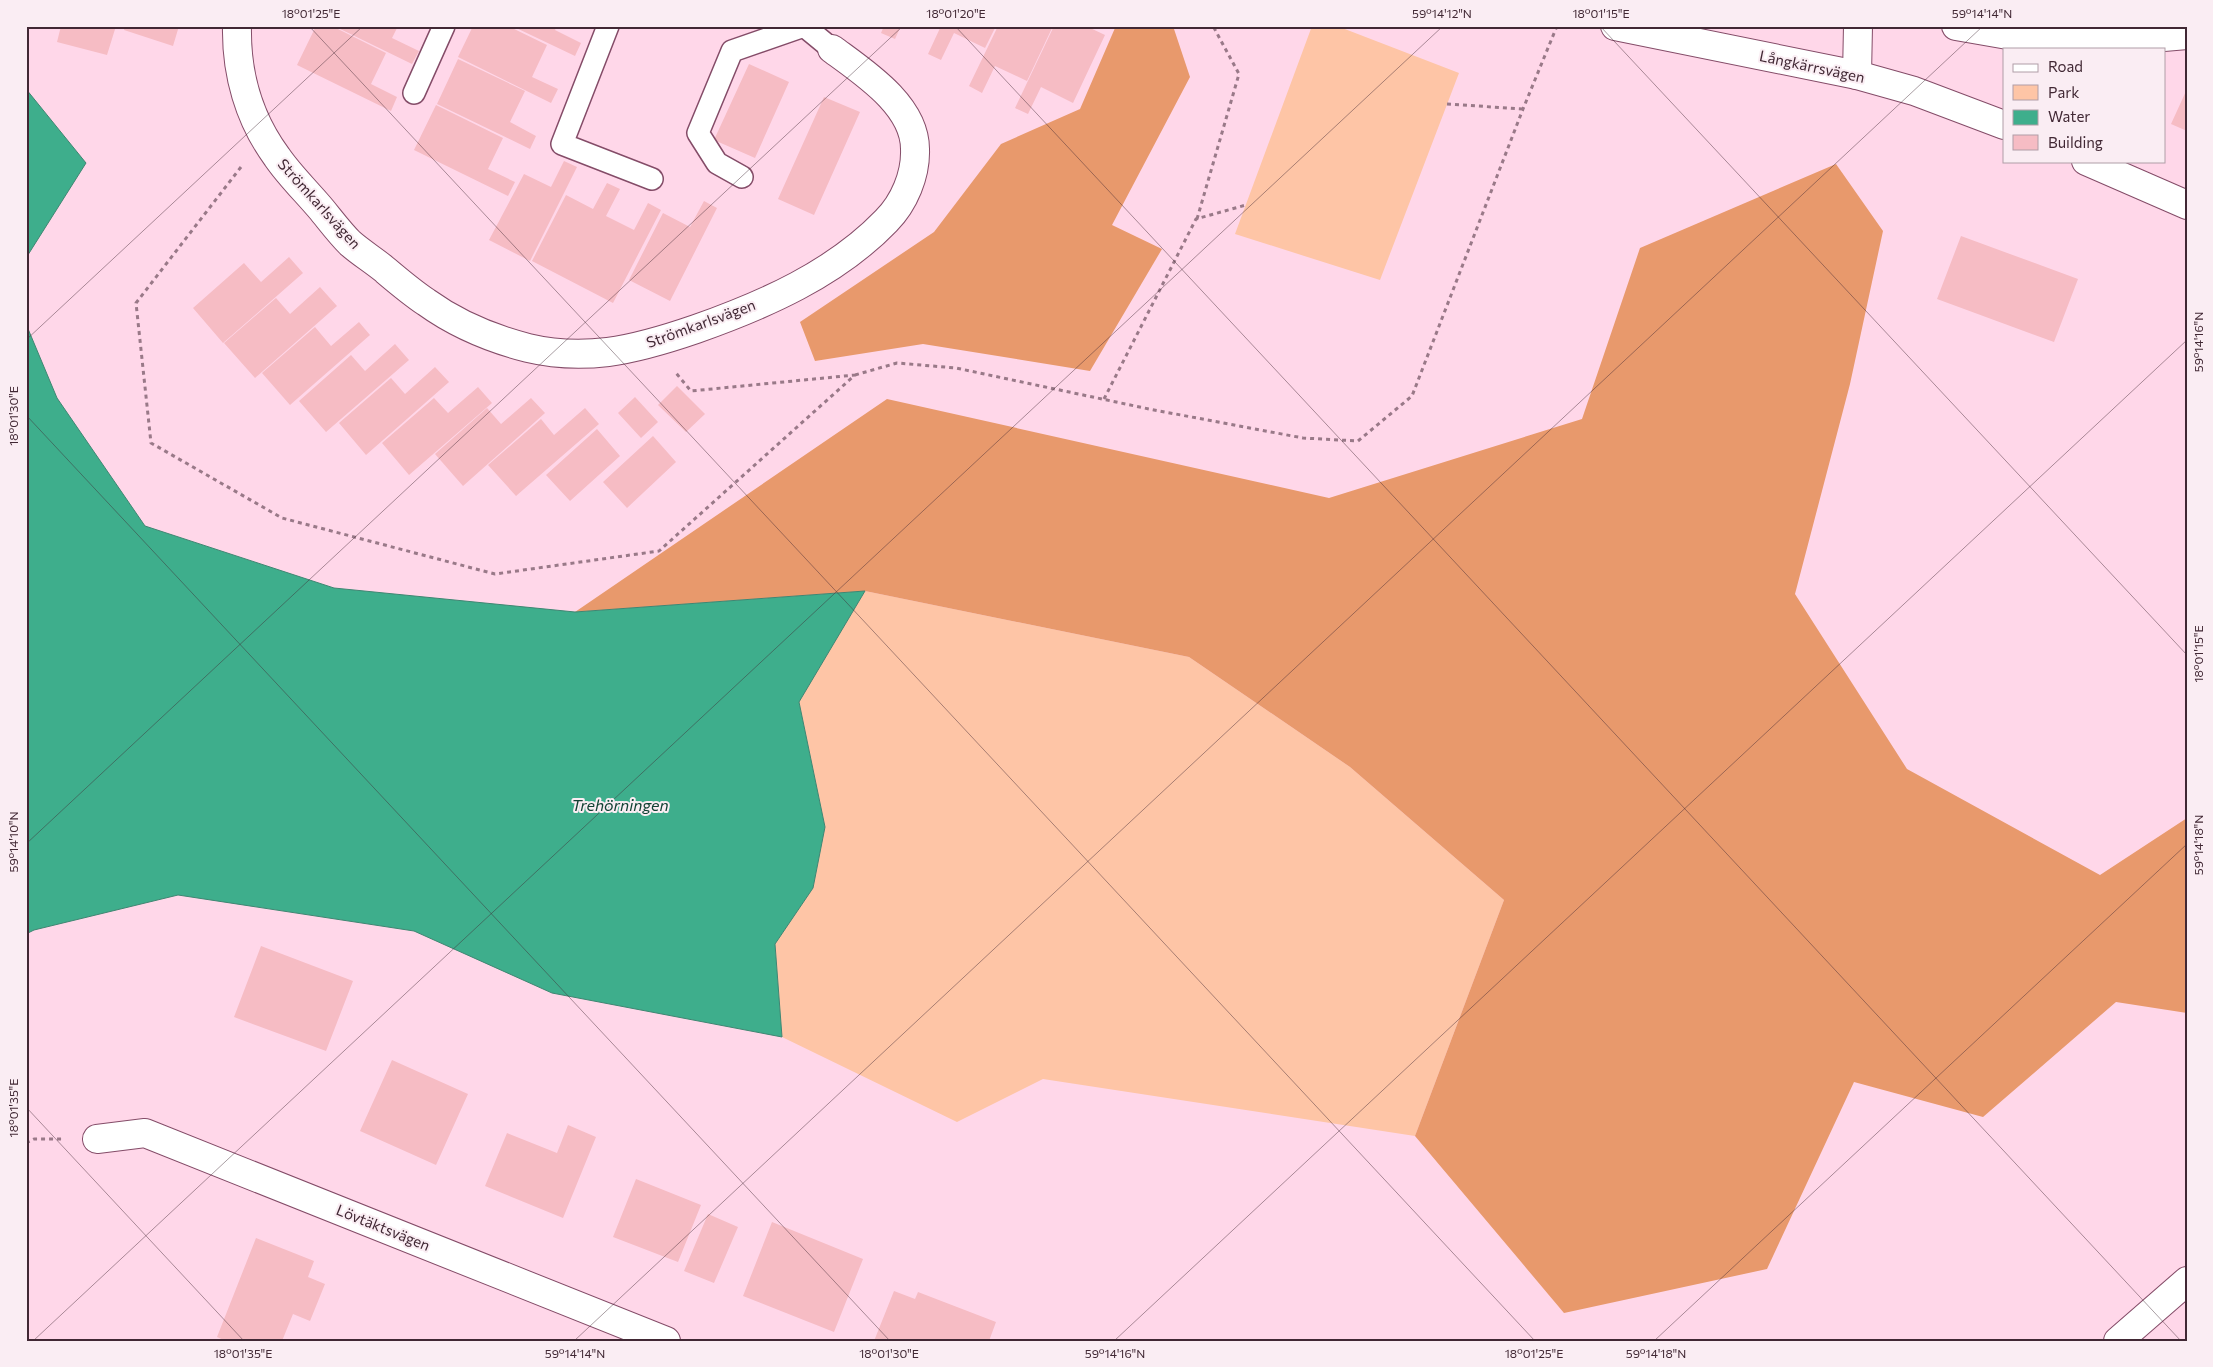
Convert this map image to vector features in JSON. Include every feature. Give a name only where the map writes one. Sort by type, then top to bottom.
[{"type":"street","name":"Strömkarlsvägen","points":[[237,26],[240,72],[248,103],[264,137],[276,157],[350,242],[426,303],[460,322],[529,348],[570,353],[608,352],[657,342],[729,317],[782,294],[840,260],[887,220],[907,191],[913,172],[916,147],[908,120],[892,98],[872,78],[832,49]]},
{"type":"street","name":"Långkärrsvägen","points":[[1615,26],[1857,75],[1914,91],[2003,125]]},
{"type":"street","points":[[1857,75],[1858,26]]},
{"type":"street","points":[[1956,26],[2042,41],[2105,42],[2187,35]]},
{"type":"street","points":[[2088,162],[2187,205]]},
{"type":"street","name":"Lövtäktsvägen","points":[[97,1139],[145,1133],[666,1341]]},
{"type":"street","points":[[2118,1341],[2187,1281]]},
{"type":"lane","points":[[414,93],[444,26]]},
{"type":"lane","points":[[608,26],[562,144],[652,179]]},
{"type":"lane","points":[[742,177],[718,163],[698,133],[732,51],[804,26],[832,49]]},
{"type":"path","points":[[1104,399],[1196,219],[1239,74],[1213,26]]},
{"type":"path","points":[[657,342],[667,362],[692,391],[855,375],[897,363],[956,368],[1303,438],[1358,441],[1412,396],[1523,109],[1558,26]]},
{"type":"path","points":[[1447,104],[1523,109]]},
{"type":"path","points":[[264,137],[136,303],[151,443],[282,518],[495,574],[659,552],[855,375]]},
{"type":"path","points":[[1196,219],[1246,205]]},
{"type":"green space","points":[[1312,26],[1337,26],[1459,73],[1380,280],[1235,234]]},
{"type":"green space","points":[[865,591],[1189,657],[1350,767],[1504,900],[1415,1136],[1043,1079],[957,1122],[782,1037],[775,944],[813,888],[825,827],[799,702]]},
{"type":"shaded area","points":[[1112,26],[1173,26],[1190,77],[1112,225],[1162,249],[1090,371],[923,344],[815,361],[800,322],[934,232],[1001,144],[1080,109],[1115,28]]},
{"type":"shaded area","points":[[1836,164],[1883,231],[1850,384],[1795,594],[1907,769],[2100,875],[2187,818],[2187,1013],[2116,1002],[1983,1117],[1854,1082],[1767,1269],[1564,1313],[1415,1136],[1504,900],[1350,767],[1189,657],[865,591],[575,612],[887,399],[1329,498],[1582,419],[1640,248]]},
{"type":"water","points":[[26,89],[86,163],[26,258]]},
{"type":"water","name":"Trehörningen","points":[[26,324],[57,398],[145,526],[334,588],[575,612],[865,591],[799,702],[825,827],[813,888],[775,944],[782,1037],[552,993],[414,931],[178,895],[34,930],[26,934]]},
{"type":"building","points":[[61,26],[116,26],[107,55],[57,42]]},
{"type":"building","points":[[125,26],[179,26],[173,46],[124,30]]},
{"type":"building","points":[[316,26],[332,26],[386,53],[371,84],[397,97],[391,111],[297,65]]},
{"type":"building","points":[[334,26],[398,26],[392,38],[419,51],[412,64]]},
{"type":"building","points":[[473,26],[508,26],[547,45],[532,77],[558,89],[551,103],[458,57]]},
{"type":"building","points":[[512,26],[557,26],[555,30],[581,43],[575,56]]},
{"type":"building","points":[[884,26],[901,26],[895,39],[881,33]]},
{"type":"building","points":[[941,26],[996,26],[985,48],[954,33],[941,60],[928,54]]},
{"type":"building","points":[[998,26],[1053,26],[1027,81],[995,66],[982,93],[969,86]]},
{"type":"building","points":[[1054,26],[1086,26],[1105,35],[1073,103],[1041,87],[1028,114],[1015,108]]},
{"type":"building","points":[[458,59],[525,91],[510,122],[536,136],[530,149],[437,104]]},
{"type":"building","points":[[749,64],[789,82],[755,158],[714,140]]},
{"type":"building","points":[[2187,89],[2187,131],[2171,124]]},
{"type":"building","points":[[824,97],[860,112],[814,215],[778,199]]},
{"type":"building","points":[[436,105],[503,138],[488,169],[515,182],[508,196],[414,150]]},
{"type":"building","points":[[564,161],[577,167],[530,261],[489,240],[524,174],[551,187]]},
{"type":"building","points":[[607,183],[620,189],[606,216],[634,230],[648,203],[661,210],[613,303],[532,261],[566,195],[593,209]]},
{"type":"building","points":[[704,201],[717,208],[670,301],[629,280],[663,213],[690,227]]},
{"type":"building","points":[[1961,236],[2078,279],[2054,342],[1937,299]]},
{"type":"building","points":[[289,257],[303,273],[223,343],[193,308],[244,263],[261,282]]},
{"type":"building","points":[[320,287],[337,306],[255,378],[224,343],[276,298],[290,314]]},
{"type":"building","points":[[359,322],[370,335],[290,405],[262,373],[315,327],[331,346]]},
{"type":"building","points":[[395,344],[409,360],[326,432],[299,401],[351,355],[365,371]]},
{"type":"building","points":[[435,367],[449,382],[366,455],[339,423],[391,378],[405,394]]},
{"type":"building","points":[[677,386],[705,414],[686,432],[658,405]]},
{"type":"building","points":[[478,387],[492,403],[409,475],[382,443],[434,398],[448,413]]},
{"type":"building","points":[[635,397],[658,422],[641,438],[618,413]]},
{"type":"building","points":[[531,398],[545,413],[463,486],[435,454],[487,408],[501,424]]},
{"type":"building","points":[[585,408],[599,424],[516,496],[488,465],[541,419],[554,435]]},
{"type":"building","points":[[597,429],[620,456],[570,501],[546,475]]},
{"type":"building","points":[[653,436],[676,462],[627,508],[603,482]]},
{"type":"building","points":[[261,946],[353,981],[326,1051],[234,1017]]},
{"type":"building","points":[[392,1060],[468,1094],[436,1165],[360,1131]]},
{"type":"building","points":[[568,1125],[596,1137],[563,1218],[485,1186],[507,1133],[557,1153]]},
{"type":"building","points":[[636,1179],[701,1205],[678,1262],[613,1237]]},
{"type":"building","points":[[708,1214],[738,1227],[714,1283],[684,1271]]},
{"type":"building","points":[[772,1222],[863,1259],[834,1332],[743,1296]]},
{"type":"building","points":[[256,1238],[314,1261],[308,1277],[325,1284],[310,1321],[293,1314],[282,1341],[226,1341],[217,1337]]},
{"type":"building","points":[[894,1291],[915,1299],[918,1292],[996,1322],[989,1341],[874,1341]]}]
